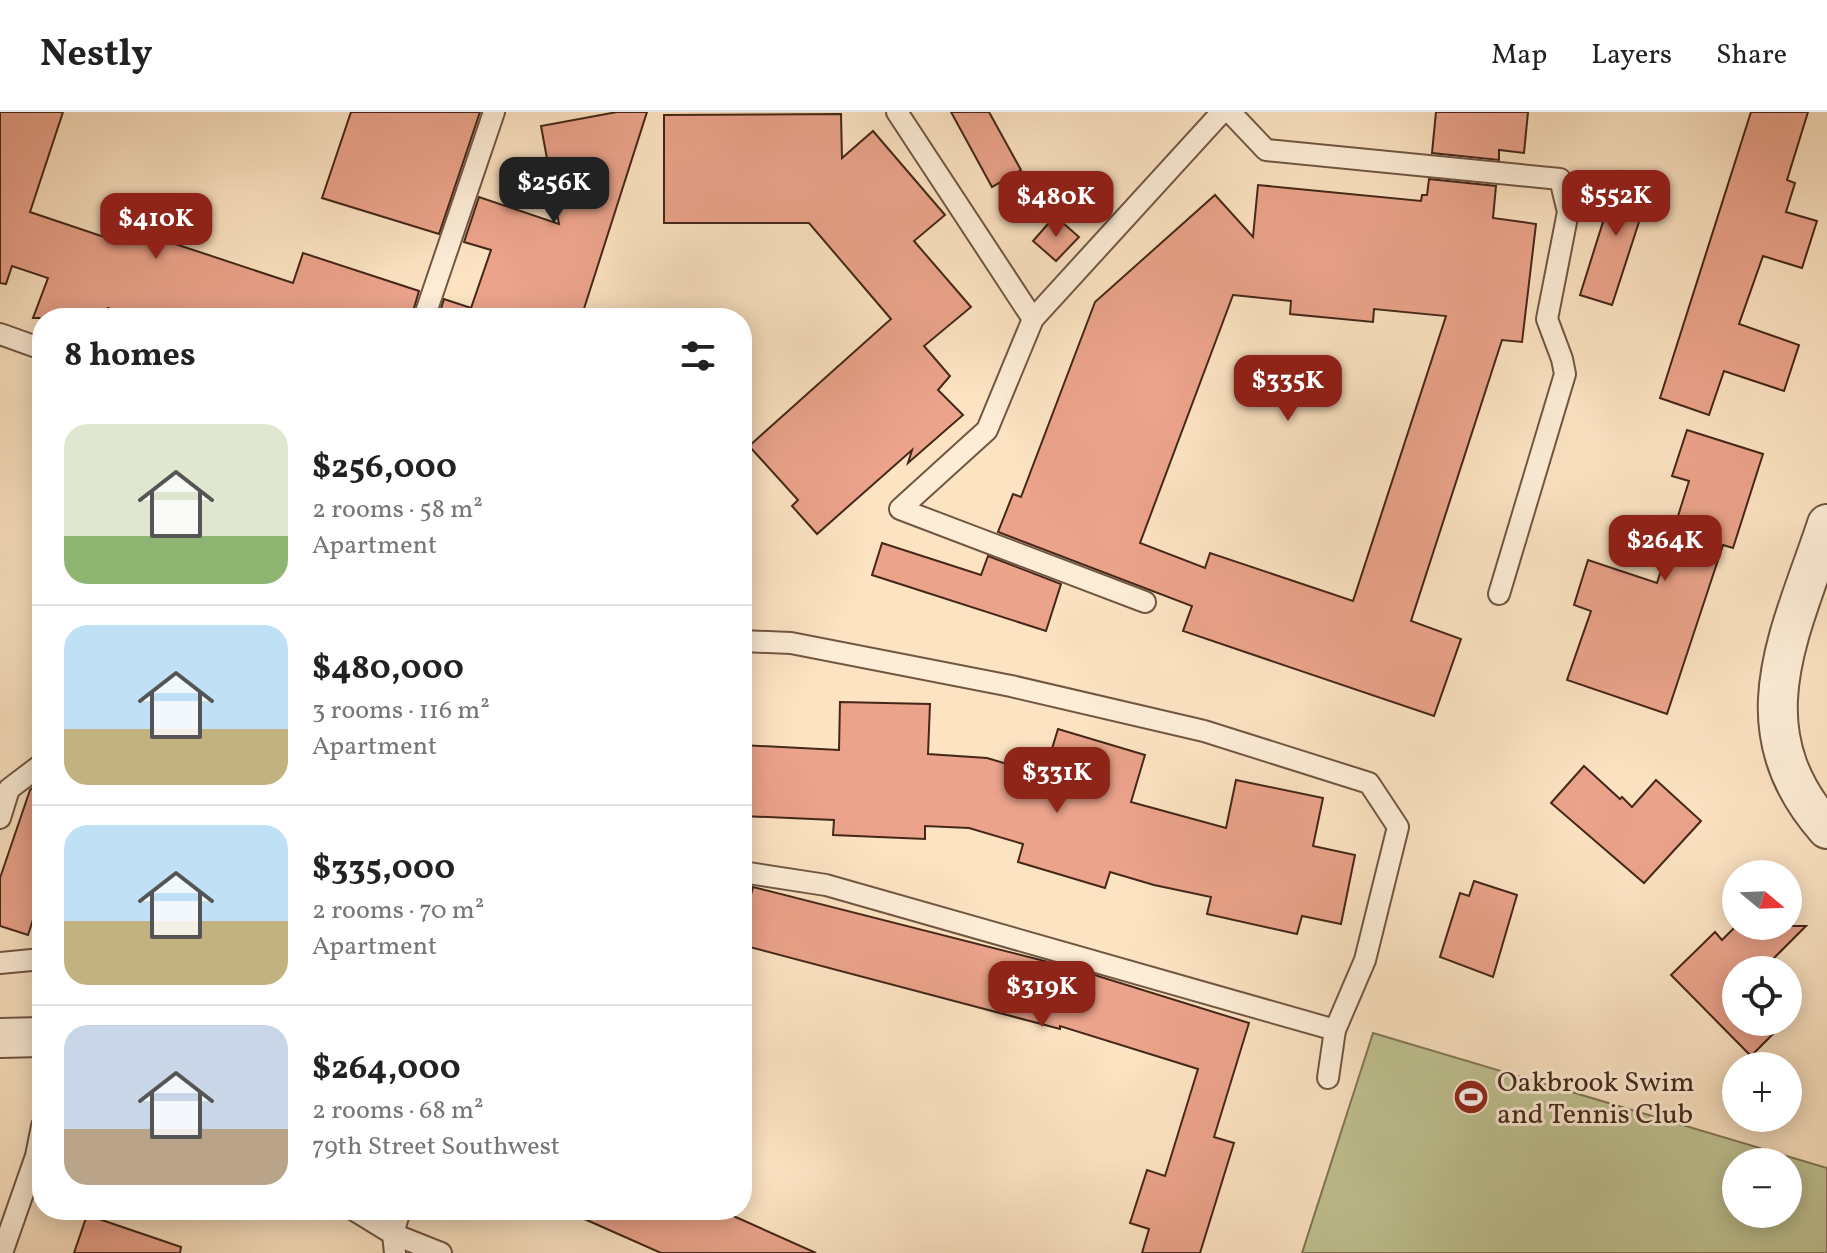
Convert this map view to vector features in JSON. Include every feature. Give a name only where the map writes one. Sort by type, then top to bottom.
[{"type":"street","points":[[1827,524],[1781,662],[1776,704],[1780,745],[1795,784],[1827,829]]},
{"type":"street","points":[[0,1038],[32,1037]]},
{"type":"lane","points":[[427,308],[494,112]]},
{"type":"lane","points":[[897,112],[1033,319]]},
{"type":"lane","points":[[1145,602],[900,509],[987,430],[1033,319],[1222,112]]},
{"type":"lane","points":[[1230,112],[1266,150],[1560,179],[1568,212],[1547,319],[1565,374],[1499,594]]},
{"type":"lane","points":[[0,334],[32,345]]},
{"type":"lane","points":[[752,641],[791,643],[1011,686],[1204,731],[1369,783],[1398,827],[1365,960],[1335,1030],[1328,1078]]},
{"type":"lane","points":[[0,818],[9,789],[32,772]]},
{"type":"lane","points":[[752,874],[826,885],[1335,1030]]},
{"type":"lane","points":[[0,963],[32,960]]},
{"type":"lane","points":[[2,1253],[32,1167]]},
{"type":"lane","points":[[366,1220],[394,1243],[441,1253]]},
{"type":"lane","points":[[394,1243],[398,1220]]},
{"type":"green space","name":"Oakbrook Swim and Tennis Club","points":[[1373,1033],[1760,1148],[1722,1148],[1722,1228],[1802,1228],[1802,1161],[1827,1168],[1827,1253],[1302,1253]]},
{"type":"building","points":[[0,112],[63,112],[30,212],[116,241],[121,226],[293,283],[303,253],[419,291],[414,308],[37,308],[48,278],[12,266],[6,284],[0,283]]},
{"type":"building","points":[[351,112],[480,112],[439,234],[322,198]]},
{"type":"building","points":[[617,112],[647,112],[584,308],[471,308],[491,250],[464,242],[479,197],[559,224],[541,126]]},
{"type":"building","points":[[951,112],[989,112],[1021,170],[992,187]]},
{"type":"building","points":[[1436,112],[1528,112],[1524,153],[1499,150],[1499,160],[1432,153]]},
{"type":"building","points":[[1751,112],[1808,112],[1787,180],[1795,183],[1786,212],[1817,221],[1802,268],[1763,256],[1739,324],[1799,345],[1784,391],[1724,371],[1709,415],[1660,398]]},
{"type":"building","points":[[841,114],[842,158],[873,131],[945,215],[914,241],[971,307],[924,346],[950,376],[938,390],[963,415],[908,463],[912,450],[817,534],[792,506],[798,500],[752,449],[752,443],[891,319],[809,223],[664,223],[664,115]]},
{"type":"building","points":[[1619,171],[1652,182],[1612,305],[1580,295]]},
{"type":"building","points":[[1429,179],[1496,186],[1493,218],[1536,224],[1522,342],[1502,340],[1411,621],[1461,639],[1434,716],[1183,631],[1192,606],[998,532],[1013,494],[1021,497],[1095,302],[1215,195],[1253,237],[1258,185],[1421,201],[1422,195],[1427,195]],"holes":[[[1233,295],[1291,301],[1290,314],[1373,322],[1374,309],[1446,316],[1353,601],[1210,553],[1205,568],[1140,543]]]},
{"type":"building","points":[[1055,216],[1079,237],[1056,261],[1033,241]]},
{"type":"building","points":[[444,299],[471,308],[441,308]]},
{"type":"building","points":[[1687,430],[1763,454],[1733,548],[1723,545],[1667,714],[1567,680],[1591,611],[1574,605],[1588,560],[1657,583],[1689,481],[1672,476]]},
{"type":"building","points":[[882,543],[981,575],[988,556],[1061,584],[1046,631],[872,575]]},
{"type":"building","points":[[840,702],[930,704],[928,754],[987,758],[1044,775],[1058,729],[1145,755],[1131,802],[1226,828],[1236,780],[1323,798],[1313,846],[1355,855],[1341,924],[1302,916],[1297,934],[1207,914],[1211,897],[1110,872],[1105,888],[1018,862],[1023,844],[969,828],[925,826],[925,839],[833,835],[834,820],[752,816],[752,746],[839,750]]},
{"type":"building","points":[[1584,766],[1632,807],[1656,780],[1701,821],[1644,883],[1551,803]]},
{"type":"building","points":[[32,788],[32,923],[28,935],[0,926],[0,878]]},
{"type":"building","points":[[1474,881],[1517,895],[1493,977],[1440,957],[1460,893],[1469,896]]},
{"type":"building","points":[[753,887],[1072,968],[1249,1023],[1214,1137],[1234,1143],[1200,1253],[1142,1253],[1149,1229],[1130,1223],[1147,1170],[1165,1176],[1198,1069],[1060,1026],[1060,1029],[752,948]]},
{"type":"building","points":[[1715,932],[1722,940],[1792,940],[1776,956],[1722,956],[1722,1027],[1671,975]]},
{"type":"building","points":[[1731,1036],[1771,1036],[1755,1052],[1747,1052]]},
{"type":"building","points":[[85,1220],[102,1220],[181,1247],[180,1253],[74,1253]]},
{"type":"building","points":[[587,1220],[742,1220],[816,1253],[661,1253]]},
{"type":"place","name":"Oakbrook Swim and Tennis Club","points":[[1471,1097]]}]
